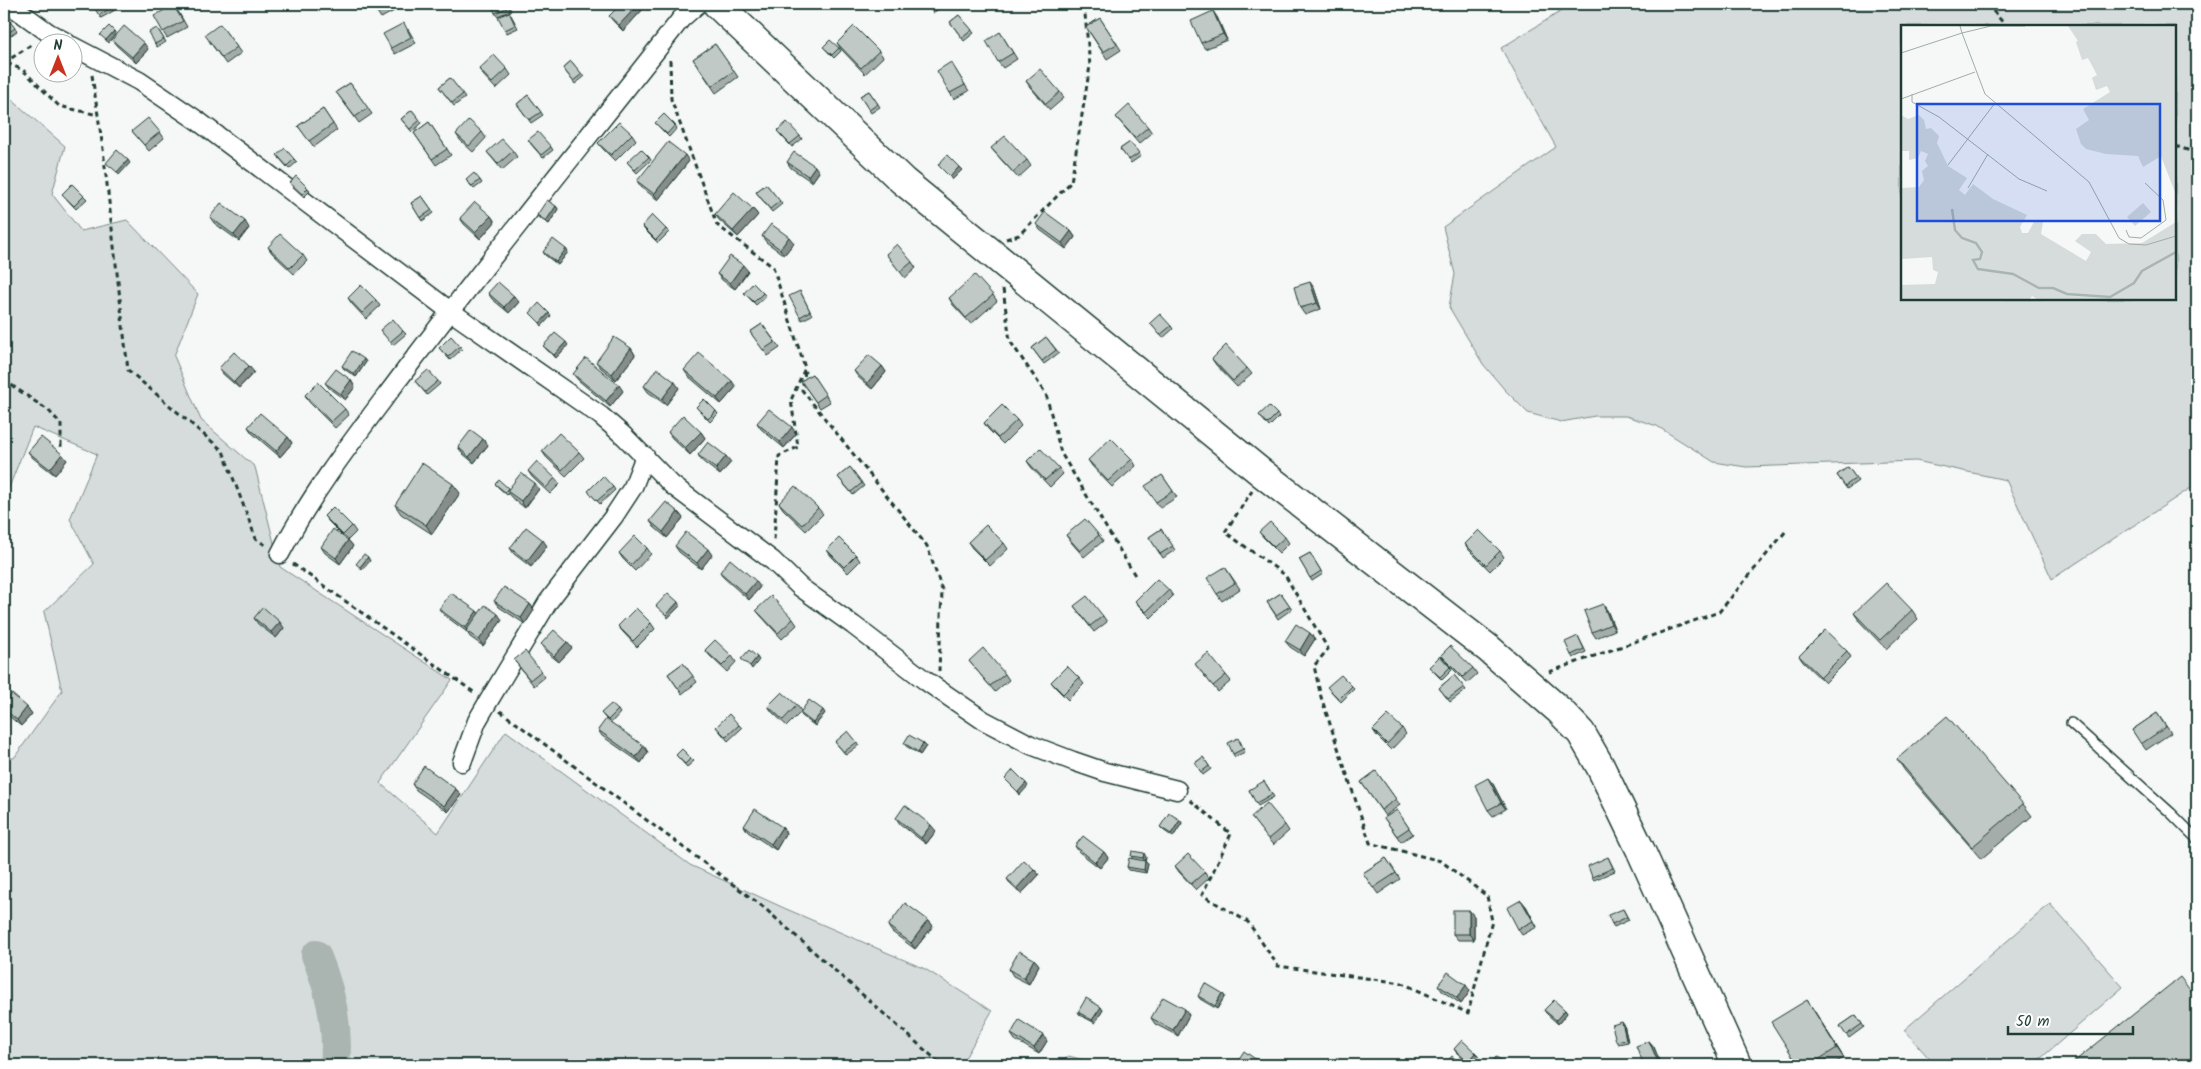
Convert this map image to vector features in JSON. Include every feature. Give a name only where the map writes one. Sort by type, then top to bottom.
[{"type":"main road","points":[[717,4],[903,182],[1264,474],[1386,568],[1524,679],[1560,711],[1580,732],[1600,766],[1640,849],[1736,1065]]},
{"type":"street","points":[[9,4],[47,32]]},
{"type":"street","points":[[280,554],[290,533],[325,478],[450,311],[680,19],[698,4]]},
{"type":"street","points":[[82,52],[139,81],[198,121],[450,311],[601,416],[645,456],[672,485],[772,561],[800,587],[926,682],[983,720],[1031,745],[1105,772],[1177,790]]},
{"type":"street","points":[[462,762],[477,721],[488,702],[548,602],[614,516],[633,487],[645,456]]},
{"type":"lane","points":[[2071,723],[2171,813],[2197,839]]},
{"type":"path","points":[[1084,4],[1090,66],[1071,182],[1019,235],[990,254],[1010,341],[1046,394],[1061,453],[1136,577]]},
{"type":"path","points":[[1987,4],[2005,25]]},
{"type":"path","points":[[670,32],[670,100],[717,224],[772,267],[805,368],[802,390],[927,546],[942,590],[939,671],[945,679]]},
{"type":"path","points":[[5,63],[32,44]]},
{"type":"path","points":[[88,55],[98,115],[128,370],[223,452],[256,539],[280,554],[488,702],[762,906],[942,1065]]},
{"type":"path","points":[[5,63],[23,70],[59,106],[98,115]]},
{"type":"path","points":[[2176,146],[2197,153]]},
{"type":"path","points":[[772,561],[779,456],[798,447],[791,400],[805,368]]},
{"type":"path","points":[[4,380],[48,411],[61,424],[61,448]]},
{"type":"path","points":[[1177,790],[1231,834],[1202,895],[1248,922],[1278,966],[1402,983],[1468,1013],[1492,921],[1487,896],[1441,862],[1370,843],[1320,697],[1314,666],[1328,650],[1284,575],[1225,532],[1264,474]]},
{"type":"path","points":[[1524,679],[1719,612],[1786,531]]},
{"type":"shaded area","points":[[1573,4],[2197,4],[2197,484],[2052,579],[2006,480],[1916,461],[1746,467],[1714,462],[1657,426],[1626,416],[1595,416],[1561,422],[1528,413],[1483,364],[1449,307],[1455,274],[1443,227],[1556,147],[1501,48]]},
{"type":"shaded area","points":[[11,99],[65,146],[52,194],[81,231],[127,220],[198,294],[174,356],[201,420],[255,467],[280,567],[452,680],[380,783],[438,833],[506,731],[690,865],[925,969],[992,1011],[961,1065],[4,1065],[4,758],[14,758],[62,691],[44,612],[94,564],[70,519],[97,454],[33,427],[8,490],[4,490],[4,103]]},
{"type":"shaded area","points":[[2050,904],[2123,987],[2033,1065],[1935,1065],[1904,1030]]},
{"type":"shaded area","points":[[1069,1056],[1101,1065],[1058,1065]]},
{"type":"building","points":[[92,4],[111,4],[112,7],[99,15]]},
{"type":"building","points":[[372,4],[393,4],[376,12]]},
{"type":"building","points":[[491,4],[507,4],[509,7],[495,13]]},
{"type":"building","points":[[621,4],[639,4],[619,25],[609,16]]},
{"type":"building","points":[[926,4],[939,4],[931,10]]},
{"type":"building","points":[[173,5],[183,21],[163,32],[154,16]]},
{"type":"building","points":[[1213,11],[1223,34],[1201,43],[1191,21]]},
{"type":"building","points":[[509,12],[515,25],[505,30],[498,17]]},
{"type":"building","points":[[959,15],[972,30],[962,38],[950,22]]},
{"type":"building","points":[[1100,18],[1117,44],[1103,52],[1086,27]]},
{"type":"building","points":[[8,19],[15,28],[4,36],[4,22]]},
{"type":"building","points":[[404,23],[411,37],[391,48],[383,34]]},
{"type":"building","points":[[220,24],[237,47],[222,58],[205,35]]},
{"type":"building","points":[[109,26],[114,31],[106,40],[100,35]]},
{"type":"building","points":[[124,26],[144,43],[132,57],[112,40]]},
{"type":"building","points":[[854,26],[879,51],[861,68],[837,43]]},
{"type":"building","points":[[157,28],[164,39],[155,44],[149,32]]},
{"type":"building","points":[[1000,32],[1013,53],[998,62],[986,41]]},
{"type":"building","points":[[830,40],[839,48],[832,55],[823,47]]},
{"type":"building","points":[[715,44],[734,71],[712,86],[693,59]]},
{"type":"building","points":[[494,55],[507,69],[492,83],[479,69]]},
{"type":"building","points":[[571,61],[582,74],[573,81],[563,68]]},
{"type":"building","points":[[951,62],[965,85],[950,93],[937,71]]},
{"type":"building","points":[[1040,69],[1060,92],[1046,104],[1026,81]]},
{"type":"building","points":[[450,78],[463,94],[452,103],[439,87]]},
{"type":"building","points":[[350,83],[368,108],[355,117],[336,92]]},
{"type":"building","points":[[869,91],[878,104],[869,110],[860,96]]},
{"type":"building","points":[[528,95],[541,112],[529,120],[517,104]]},
{"type":"building","points":[[1129,105],[1148,127],[1135,138],[1116,117]]},
{"type":"building","points":[[323,109],[333,124],[309,141],[298,126]]},
{"type":"building","points":[[412,110],[420,120],[410,129],[401,119]]},
{"type":"building","points":[[664,114],[675,125],[667,134],[655,123]]},
{"type":"building","points":[[148,118],[160,132],[144,145],[132,131]]},
{"type":"building","points":[[469,120],[482,132],[469,146],[456,134]]},
{"type":"building","points":[[429,122],[447,149],[432,159],[414,133]]},
{"type":"building","points":[[619,122],[632,134],[611,155],[598,143]]},
{"type":"building","points":[[787,122],[800,136],[790,144],[777,131]]},
{"type":"building","points":[[538,132],[551,147],[541,155],[528,140]]},
{"type":"building","points":[[1005,136],[1027,160],[1013,172],[991,148]]},
{"type":"building","points":[[502,139],[513,151],[498,164],[487,152]]},
{"type":"building","points":[[668,142],[685,155],[654,194],[637,181]]},
{"type":"building","points":[[1130,142],[1139,153],[1129,160],[1120,149]]},
{"type":"building","points":[[285,148],[294,159],[287,166],[277,155]]},
{"type":"building","points":[[641,149],[649,157],[635,170],[627,162]]},
{"type":"building","points":[[117,150],[128,160],[117,172],[106,163]]},
{"type":"building","points":[[794,152],[815,166],[808,176],[787,162]]},
{"type":"building","points":[[947,155],[959,167],[950,177],[938,165]]},
{"type":"building","points":[[474,173],[480,180],[472,186],[466,180]]},
{"type":"building","points":[[296,176],[308,188],[302,194],[290,183]]},
{"type":"building","points":[[72,184],[84,196],[74,206],[62,194]]},
{"type":"building","points":[[766,184],[780,201],[770,209],[756,192]]},
{"type":"building","points":[[734,192],[753,209],[733,231],[715,214]]},
{"type":"building","points":[[422,196],[432,210],[420,218],[411,203]]},
{"type":"building","points":[[547,200],[556,206],[546,221],[537,215]]},
{"type":"building","points":[[475,202],[491,216],[475,232],[460,218]]},
{"type":"building","points":[[221,203],[245,221],[234,235],[210,217]]},
{"type":"building","points":[[1045,212],[1071,231],[1062,243],[1036,224]]},
{"type":"building","points":[[652,215],[666,229],[656,240],[642,226]]},
{"type":"building","points":[[771,224],[789,237],[780,249],[762,236]]},
{"type":"building","points":[[280,234],[303,255],[290,268],[268,247]]},
{"type":"building","points":[[553,239],[566,249],[556,262],[543,252]]},
{"type":"building","points":[[897,244],[912,262],[900,272],[886,254]]},
{"type":"building","points":[[730,256],[743,265],[730,283],[717,274]]},
{"type":"building","points":[[975,275],[993,295],[966,318],[949,298]]},
{"type":"building","points":[[498,282],[514,296],[504,307],[488,293]]},
{"type":"building","points":[[1310,282],[1317,303],[1300,308],[1294,287]]},
{"type":"building","points":[[753,283],[763,293],[754,302],[744,293]]},
{"type":"building","points":[[361,285],[376,300],[362,313],[348,298]]},
{"type":"building","points":[[800,291],[810,311],[800,317],[789,296]]},
{"type":"building","points":[[539,303],[549,313],[540,323],[530,313]]},
{"type":"building","points":[[1160,314],[1171,326],[1160,335],[1150,323]]},
{"type":"building","points":[[393,319],[403,331],[390,342],[380,330]]},
{"type":"building","points":[[762,324],[775,342],[763,350],[750,332]]},
{"type":"building","points":[[555,333],[566,342],[554,355],[543,346]]},
{"type":"building","points":[[451,336],[460,346],[448,357],[439,348]]},
{"type":"building","points":[[614,337],[631,348],[612,374],[596,362]]},
{"type":"building","points":[[1046,337],[1056,350],[1042,361],[1032,348]]},
{"type":"building","points":[[1226,345],[1247,368],[1233,381],[1212,359]]},
{"type":"building","points":[[352,351],[364,359],[354,374],[342,366]]},
{"type":"building","points":[[234,352],[249,366],[234,382],[219,368]]},
{"type":"building","points":[[699,353],[732,381],[717,398],[684,370]]},
{"type":"building","points":[[869,355],[882,366],[867,383],[854,371]]},
{"type":"building","points":[[586,358],[619,385],[606,401],[573,374]]},
{"type":"building","points":[[657,368],[675,382],[662,399],[644,386]]},
{"type":"building","points":[[336,369],[351,380],[341,394],[325,383]]},
{"type":"building","points":[[428,370],[438,381],[425,392],[415,381]]},
{"type":"building","points":[[812,374],[826,395],[816,402],[801,381]]},
{"type":"building","points":[[318,382],[345,409],[331,422],[305,395]]},
{"type":"building","points":[[704,399],[716,411],[708,419],[696,407]]},
{"type":"building","points":[[1002,405],[1017,420],[998,438],[984,423]]},
{"type":"building","points":[[1269,406],[1277,414],[1267,424],[1259,415]]},
{"type":"building","points":[[769,409],[792,427],[780,442],[757,423]]},
{"type":"building","points":[[260,413],[288,437],[276,451],[248,427]]},
{"type":"building","points":[[683,415],[701,432],[685,448],[668,432]]},
{"type":"building","points":[[471,430],[483,439],[469,457],[458,447]]},
{"type":"building","points":[[559,433],[579,452],[562,470],[542,451]]},
{"type":"building","points":[[41,437],[62,454],[50,469],[28,452]]},
{"type":"building","points":[[1111,438],[1132,459],[1108,481],[1088,460]]},
{"type":"building","points":[[708,442],[726,456],[716,469],[698,455]]},
{"type":"building","points":[[1040,448],[1059,468],[1045,480],[1027,461]]},
{"type":"building","points":[[537,461],[555,478],[546,488],[528,471]]},
{"type":"building","points":[[422,463],[453,484],[426,525],[395,505]]},
{"type":"building","points":[[850,467],[862,483],[851,492],[838,477]]},
{"type":"building","points":[[1848,467],[1856,478],[1845,486],[1837,475]]},
{"type":"building","points":[[521,473],[535,483],[521,501],[507,491]]},
{"type":"building","points":[[1162,475],[1173,491],[1156,502],[1145,486]]},
{"type":"building","points":[[603,476],[613,487],[597,501],[588,491]]},
{"type":"building","points":[[499,480],[508,488],[505,492],[495,484]]},
{"type":"building","points":[[795,486],[818,508],[802,525],[779,503]]},
{"type":"building","points":[[666,502],[678,512],[663,532],[650,521]]},
{"type":"building","points":[[333,507],[352,526],[343,535],[324,516]]},
{"type":"building","points":[[1085,519],[1099,535],[1080,551],[1066,535]]},
{"type":"building","points":[[1270,522],[1285,537],[1274,547],[1259,532]]},
{"type":"building","points":[[986,525],[1004,543],[985,560],[968,542]]},
{"type":"building","points":[[526,527],[543,540],[527,561],[510,548]]},
{"type":"building","points":[[333,529],[348,540],[336,558],[321,547]]},
{"type":"building","points":[[1161,529],[1173,546],[1160,554],[1149,537]]},
{"type":"building","points":[[1479,530],[1500,551],[1486,565],[1465,544]]},
{"type":"building","points":[[686,532],[708,549],[697,563],[675,546]]},
{"type":"building","points":[[635,536],[647,548],[631,565],[619,553]]},
{"type":"building","points":[[839,538],[856,555],[844,567],[827,550]]},
{"type":"building","points":[[1310,553],[1321,571],[1310,578],[1299,559]]},
{"type":"building","points":[[364,554],[368,557],[360,567],[356,564]]},
{"type":"building","points":[[730,559],[756,581],[745,594],[720,572]]},
{"type":"building","points":[[1225,567],[1235,583],[1217,594],[1207,578]]},
{"type":"building","points":[[1157,579],[1169,590],[1146,612],[1135,601]]},
{"type":"building","points":[[1886,583],[1912,610],[1880,640],[1854,613]]},
{"type":"building","points":[[504,587],[530,604],[521,618],[494,601]]},
{"type":"building","points":[[451,593],[477,611],[465,628],[439,609]]},
{"type":"building","points":[[668,593],[678,602],[666,615],[656,606]]},
{"type":"building","points":[[1281,593],[1290,606],[1276,615],[1267,602]]},
{"type":"building","points":[[771,596],[793,619],[778,633],[756,610]]},
{"type":"building","points":[[1087,596],[1103,616],[1090,626],[1074,606]]},
{"type":"building","points":[[1603,604],[1611,624],[1592,632],[1584,611]]},
{"type":"building","points":[[485,605],[498,614],[479,640],[466,631]]},
{"type":"building","points":[[263,607],[280,622],[271,632],[254,618]]},
{"type":"building","points":[[636,608],[651,623],[633,641],[618,626]]},
{"type":"building","points":[[1296,624],[1310,633],[1300,650],[1285,641]]},
{"type":"building","points":[[554,630],[567,642],[554,656],[541,644]]},
{"type":"building","points":[[1825,630],[1847,651],[1821,677],[1799,656]]},
{"type":"building","points":[[1578,636],[1584,649],[1571,655],[1565,642]]},
{"type":"building","points":[[715,640],[732,656],[722,666],[705,650]]},
{"type":"building","points":[[1450,646],[1473,668],[1463,677],[1441,655]]},
{"type":"building","points":[[983,648],[1005,674],[990,686],[969,661]]},
{"type":"building","points":[[749,650],[757,657],[750,666],[741,659]]},
{"type":"building","points":[[525,651],[541,671],[530,680],[514,660]]},
{"type":"building","points":[[1208,653],[1226,675],[1213,686],[1195,664]]},
{"type":"building","points":[[1440,656],[1450,667],[1440,677],[1429,667]]},
{"type":"building","points":[[683,663],[693,676],[678,688],[668,674]]},
{"type":"building","points":[[1067,666],[1079,678],[1063,694],[1051,682]]},
{"type":"building","points":[[1341,675],[1352,686],[1339,699],[1327,687]]},
{"type":"building","points":[[1454,675],[1464,687],[1448,699],[1439,688]]},
{"type":"building","points":[[782,692],[797,705],[783,720],[768,706]]},
{"type":"building","points":[[12,694],[27,707],[17,720],[4,709],[4,703]]},
{"type":"building","points":[[809,700],[823,710],[813,723],[800,713]]},
{"type":"building","points":[[611,704],[618,710],[608,720],[601,713]]},
{"type":"building","points":[[2157,713],[2166,727],[2141,744],[2132,730]]},
{"type":"building","points":[[729,714],[739,725],[726,737],[716,727]]},
{"type":"building","points":[[1388,715],[1402,728],[1387,744],[1373,730]]},
{"type":"building","points":[[1947,716],[2023,804],[1972,847],[1897,759]]},
{"type":"building","points":[[606,719],[644,746],[636,757],[598,730]]},
{"type":"building","points":[[848,731],[857,742],[844,752],[835,742]]},
{"type":"building","points":[[909,735],[923,743],[918,752],[904,743]]},
{"type":"building","points":[[1238,738],[1243,749],[1233,754],[1228,743]]},
{"type":"building","points":[[682,749],[691,758],[685,764],[676,755]]},
{"type":"building","points":[[1203,757],[1209,766],[1201,772],[1195,763]]},
{"type":"building","points":[[424,766],[456,789],[444,806],[412,784]]},
{"type":"building","points":[[1013,770],[1026,783],[1018,792],[1005,779]]},
{"type":"building","points":[[1376,771],[1396,799],[1381,810],[1361,782]]},
{"type":"building","points":[[1488,778],[1501,803],[1488,810],[1475,785]]},
{"type":"building","points":[[1264,781],[1272,794],[1256,803],[1249,790]]},
{"type":"building","points":[[1267,803],[1285,825],[1268,839],[1251,817]]},
{"type":"building","points":[[905,805],[931,825],[921,838],[896,818]]},
{"type":"building","points":[[755,809],[782,827],[771,844],[744,826]]},
{"type":"building","points":[[1397,810],[1409,828],[1397,836],[1384,818]]},
{"type":"building","points":[[1169,813],[1180,820],[1171,834],[1160,827]]},
{"type":"building","points":[[1083,836],[1104,852],[1095,862],[1075,846]]},
{"type":"building","points":[[1132,851],[1144,853],[1143,858],[1131,856]]},
{"type":"building","points":[[1188,854],[1205,872],[1191,884],[1175,866]]},
{"type":"building","points":[[1608,857],[1613,868],[1592,877],[1588,866]]},
{"type":"building","points":[[1129,858],[1145,861],[1144,870],[1127,867]]},
{"type":"building","points":[[1386,858],[1396,873],[1373,888],[1363,873]]},
{"type":"building","points":[[1024,860],[1034,869],[1017,888],[1007,879]]},
{"type":"building","points":[[1521,900],[1533,921],[1518,929],[1507,908]]},
{"type":"building","points":[[905,903],[928,920],[911,943],[888,926]]},
{"type":"building","points":[[1623,909],[1627,917],[1612,924],[1608,915]]},
{"type":"building","points":[[1453,910],[1469,910],[1469,934],[1453,934]]},
{"type":"building","points":[[1019,951],[1034,959],[1024,978],[1009,969]]},
{"type":"building","points":[[1448,972],[1466,985],[1457,998],[1438,985]]},
{"type":"building","points":[[2180,977],[2197,999],[2197,1065],[2070,1065]]},
{"type":"building","points":[[1205,983],[1222,993],[1215,1006],[1198,996]]},
{"type":"building","points":[[1163,997],[1185,1009],[1173,1030],[1151,1018]]},
{"type":"building","points":[[1086,998],[1101,1007],[1092,1020],[1078,1012]]},
{"type":"building","points":[[1554,1000],[1565,1010],[1556,1020],[1544,1010]]},
{"type":"building","points":[[1807,1000],[1837,1048],[1810,1065],[1798,1065],[1771,1022]]},
{"type":"building","points":[[1856,1015],[1862,1024],[1846,1035],[1840,1026]]},
{"type":"building","points":[[1019,1020],[1043,1035],[1034,1048],[1011,1034]]},
{"type":"building","points":[[1622,1022],[1626,1039],[1616,1041],[1612,1025]]},
{"type":"building","points":[[1462,1040],[1476,1053],[1468,1062],[1454,1049]]},
{"type":"building","points":[[1649,1041],[1658,1062],[1644,1065],[1636,1046]]},
{"type":"building","points":[[1244,1051],[1261,1063],[1259,1065],[1235,1065]]},
{"type":"building","points":[[1452,1056],[1462,1065],[1444,1065]]},
{"type":"building","points":[[1496,1057],[1509,1065],[1490,1065]]},
{"type":"waterway","points":[[316,955],[333,1009],[336,1036],[335,1065]]}]
